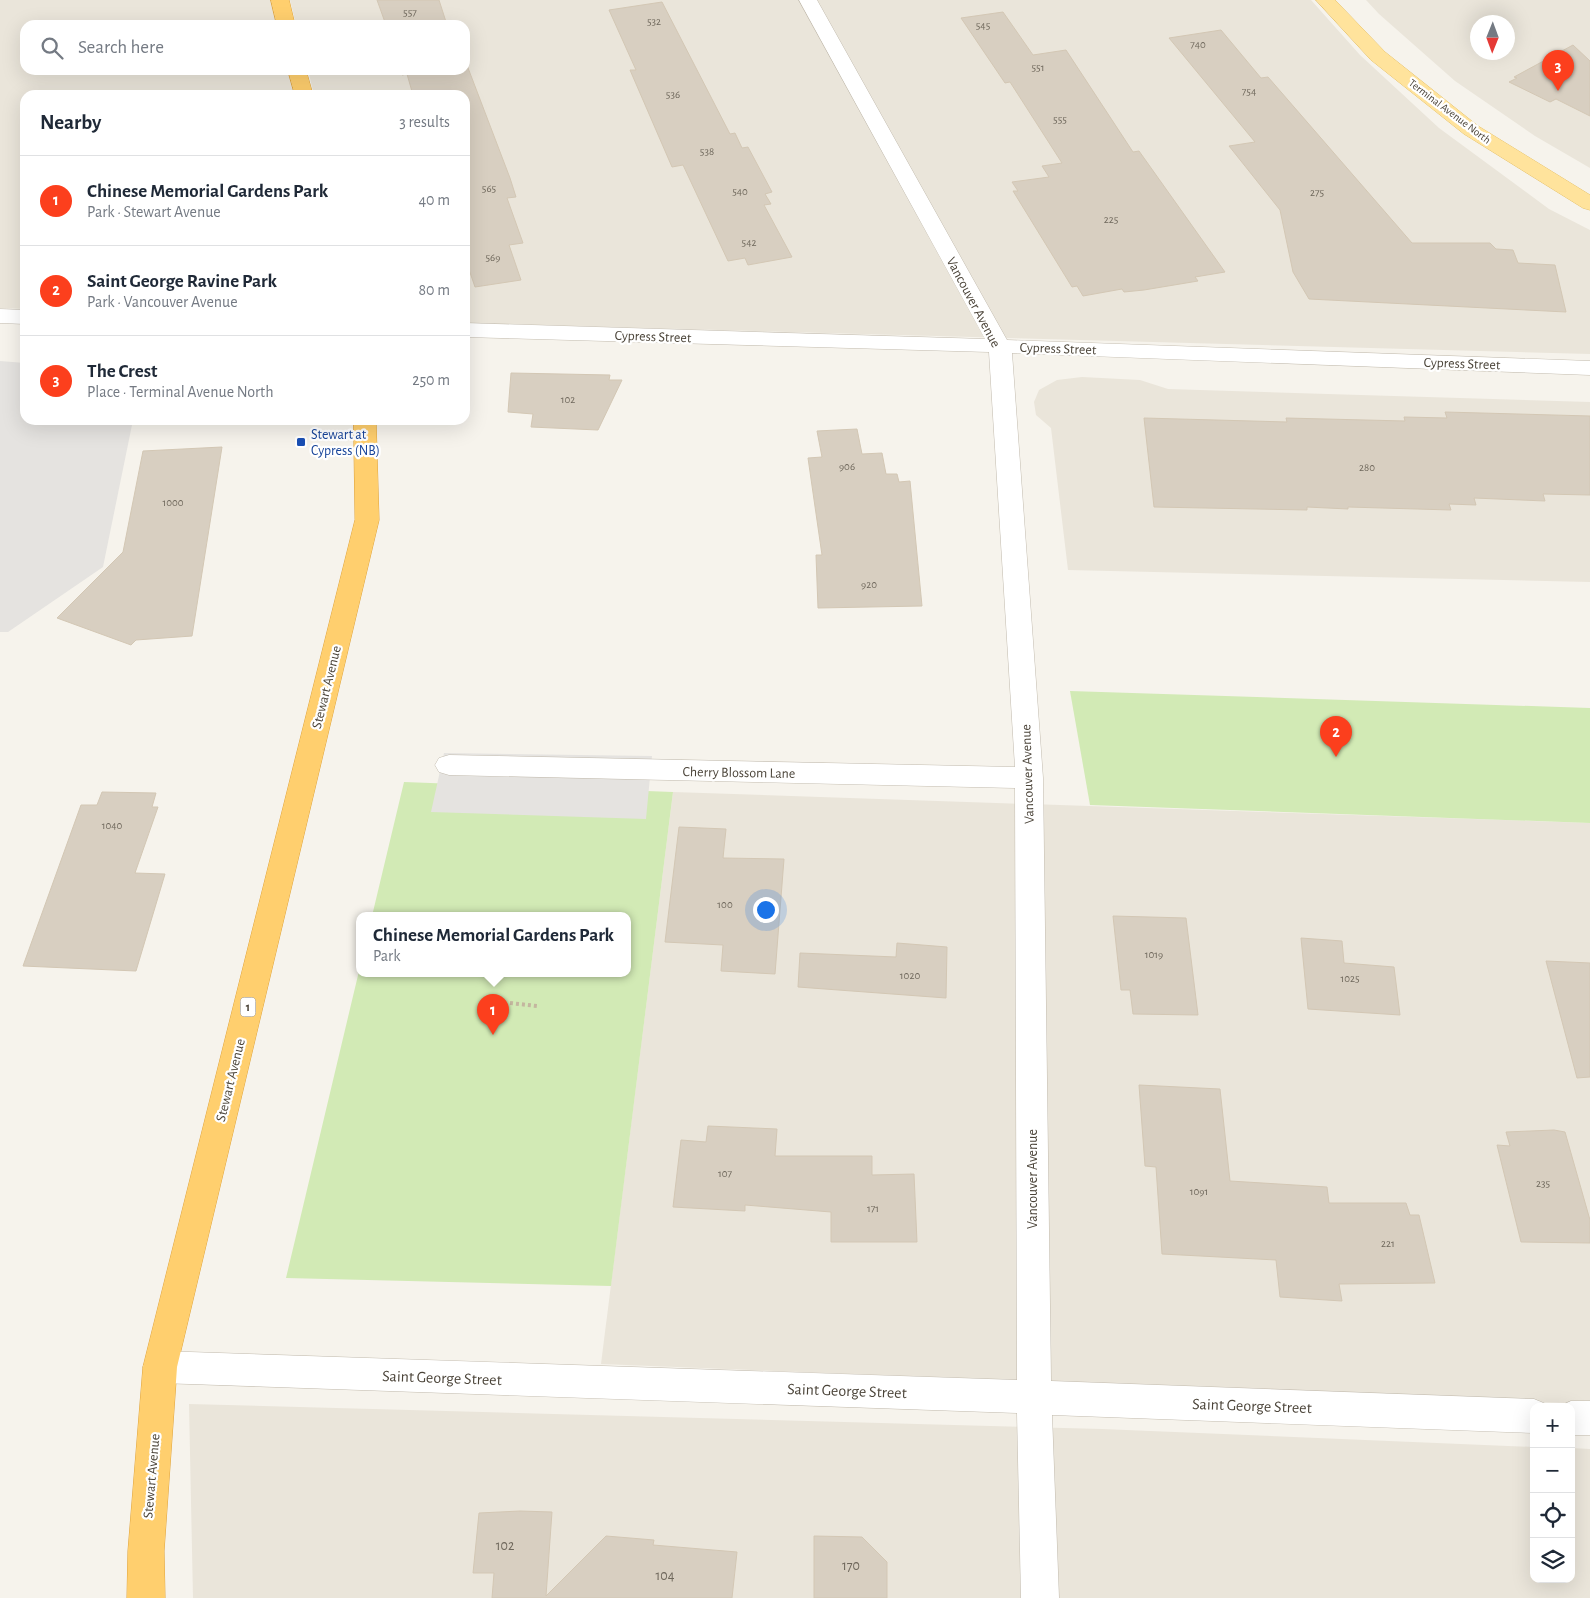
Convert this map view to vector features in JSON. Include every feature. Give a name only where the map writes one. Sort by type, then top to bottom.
[{"type":"highway","points":[[280,0],[285,20]]},
{"type":"highway","points":[[298,75],[303,90]]},
{"type":"highway","name":"Stewart Avenue","points":[[146,1598],[146,1551],[160,1367],[367,520],[365,425]]},
{"type":"main road","name":"Terminal Avenue North","points":[[1325,0],[1378,56],[1471,130],[1590,204]]},
{"type":"street","name":"Vancouver Avenue","points":[[808,0],[1000,346],[1029,778],[1034,1397],[1040,1598]]},
{"type":"street","points":[[0,316],[20,317]]},
{"type":"street","name":"Cypress Street","points":[[470,330],[1000,346],[1590,368]]},
{"type":"street","name":"Cherry Blossom Lane","points":[[448,765],[1029,778]]},
{"type":"street","name":"Saint George Street","points":[[160,1367],[1530,1416]]},
{"type":"street","points":[[1575,1418],[1590,1418]]},
{"type":"path","points":[[510,1003],[537,1006]]},
{"type":"shaded area","points":[[0,0],[273,0],[278,20],[20,20],[20,75],[291,75],[295,90],[20,90],[20,309],[0,308]]},
{"type":"shaded area","points":[[290,0],[1311,0],[1360,55],[1439,128],[1549,209],[1590,230],[1590,354],[470,323],[470,90],[313,90],[309,75],[470,75],[470,20],[295,20]]},
{"type":"shaded area","points":[[1366,0],[1590,0],[1590,168],[1535,136],[1455,81],[1379,14]]},
{"type":"shaded area","points":[[0,361],[20,363],[20,425],[132,425],[103,567],[8,632],[0,632]]},
{"type":"shaded area","points":[[1082,377],[1140,380],[1168,389],[1590,402],[1590,582],[1068,570],[1051,428],[1036,415],[1034,402],[1039,390],[1057,380]]},
{"type":"shaded area","points":[[444,753],[652,756],[646,819],[431,812]]},
{"type":"shaded area","points":[[673,792],[1590,823],[1590,1404],[601,1364]]},
{"type":"shaded area","points":[[189,1404],[1102,1429],[1530,1447],[1530,1583],[1575,1583],[1575,1448],[1590,1449],[1590,1598],[193,1598]]},
{"type":"green space","points":[[1070,691],[1590,708],[1590,823],[1090,805]]},
{"type":"green space","points":[[404,782],[673,792],[611,1286],[286,1278],[358,977],[631,977],[631,912],[373,912]]},
{"type":"building","points":[[377,0],[439,0],[445,20],[384,20]]},
{"type":"building","points":[[662,2],[730,134],[735,133],[742,148],[748,147],[772,192],[765,194],[771,204],[764,205],[792,257],[748,265],[745,258],[728,261],[683,165],[672,167],[630,70],[636,70],[609,10]]},
{"type":"building","points":[[1003,12],[1033,55],[1066,50],[1133,152],[1139,151],[1225,272],[1195,277],[1198,281],[1124,292],[1122,289],[1083,296],[1077,286],[1072,287],[1013,191],[1018,191],[1012,182],[1049,177],[1042,166],[1062,163],[1010,82],[1005,83],[961,18]]},
{"type":"building","points":[[1221,30],[1261,78],[1268,77],[1412,243],[1490,243],[1496,249],[1513,250],[1518,263],[1555,265],[1566,312],[1309,299],[1293,272],[1280,210],[1229,146],[1255,142],[1169,38]]},
{"type":"building","points":[[1573,45],[1590,61],[1590,116],[1556,99],[1550,102],[1509,82],[1517,78],[1514,77]]},
{"type":"building","points":[[470,73],[516,197],[507,198],[523,243],[509,245],[521,280],[475,287],[470,272],[470,90],[412,90],[407,75],[470,75]]},
{"type":"building","points":[[511,373],[610,375],[609,380],[622,380],[598,430],[531,427],[533,414],[508,412]]},
{"type":"building","points":[[1445,412],[1590,416],[1590,495],[1543,494],[1545,501],[1474,498],[1476,505],[1449,504],[1451,510],[1348,507],[1348,509],[1307,507],[1307,510],[1154,507],[1144,418],[1287,422],[1286,418],[1405,421],[1404,417],[1447,418]]},
{"type":"building","points":[[857,429],[862,454],[882,453],[886,474],[897,474],[899,482],[910,481],[922,606],[818,608],[816,555],[822,555],[808,458],[822,457],[817,431]]},
{"type":"building","points":[[222,447],[192,636],[136,640],[131,645],[57,618],[123,552],[143,451]]},
{"type":"building","points":[[102,792],[156,793],[152,807],[158,807],[135,873],[165,874],[136,971],[23,966],[81,805],[97,805]]},
{"type":"building","points":[[679,827],[726,829],[723,858],[784,859],[775,974],[721,971],[723,945],[665,942]]},
{"type":"building","points":[[1113,916],[1186,918],[1198,1015],[1133,1014],[1130,990],[1121,990]]},
{"type":"building","points":[[1301,938],[1342,941],[1344,963],[1394,967],[1400,1015],[1308,1009]]},
{"type":"building","points":[[897,943],[947,947],[946,998],[798,987],[800,953],[896,957]]},
{"type":"building","points":[[1546,961],[1590,963],[1590,1077],[1577,1078]]},
{"type":"building","points":[[1139,1085],[1220,1089],[1230,1181],[1327,1187],[1329,1203],[1406,1203],[1410,1215],[1419,1215],[1435,1283],[1339,1284],[1342,1301],[1280,1297],[1276,1260],[1162,1254],[1156,1167],[1145,1166]]},
{"type":"building","points":[[708,1126],[777,1129],[775,1156],[872,1156],[872,1175],[914,1174],[917,1242],[831,1242],[831,1212],[745,1205],[745,1211],[673,1207],[681,1140],[706,1142]]},
{"type":"building","points":[[1554,1130],[1565,1132],[1590,1220],[1590,1243],[1521,1242],[1497,1145],[1510,1146],[1506,1132]]},
{"type":"building","points":[[552,1512],[546,1596],[606,1536],[654,1540],[653,1545],[737,1552],[732,1598],[492,1598],[494,1573],[473,1573],[479,1513]]},
{"type":"building","points":[[814,1536],[862,1537],[887,1562],[887,1598],[814,1598]]},
{"type":"place","name":"The Crest","points":[[1558,91]]},
{"type":"place","name":"Stewart at Cypress (NB)","points":[[301,442]]},
{"type":"place","name":"Saint George Ravine Park","points":[[1336,757]]},
{"type":"place","name":"Chinese Memorial Gardens Park","points":[[493,1035]]}]
